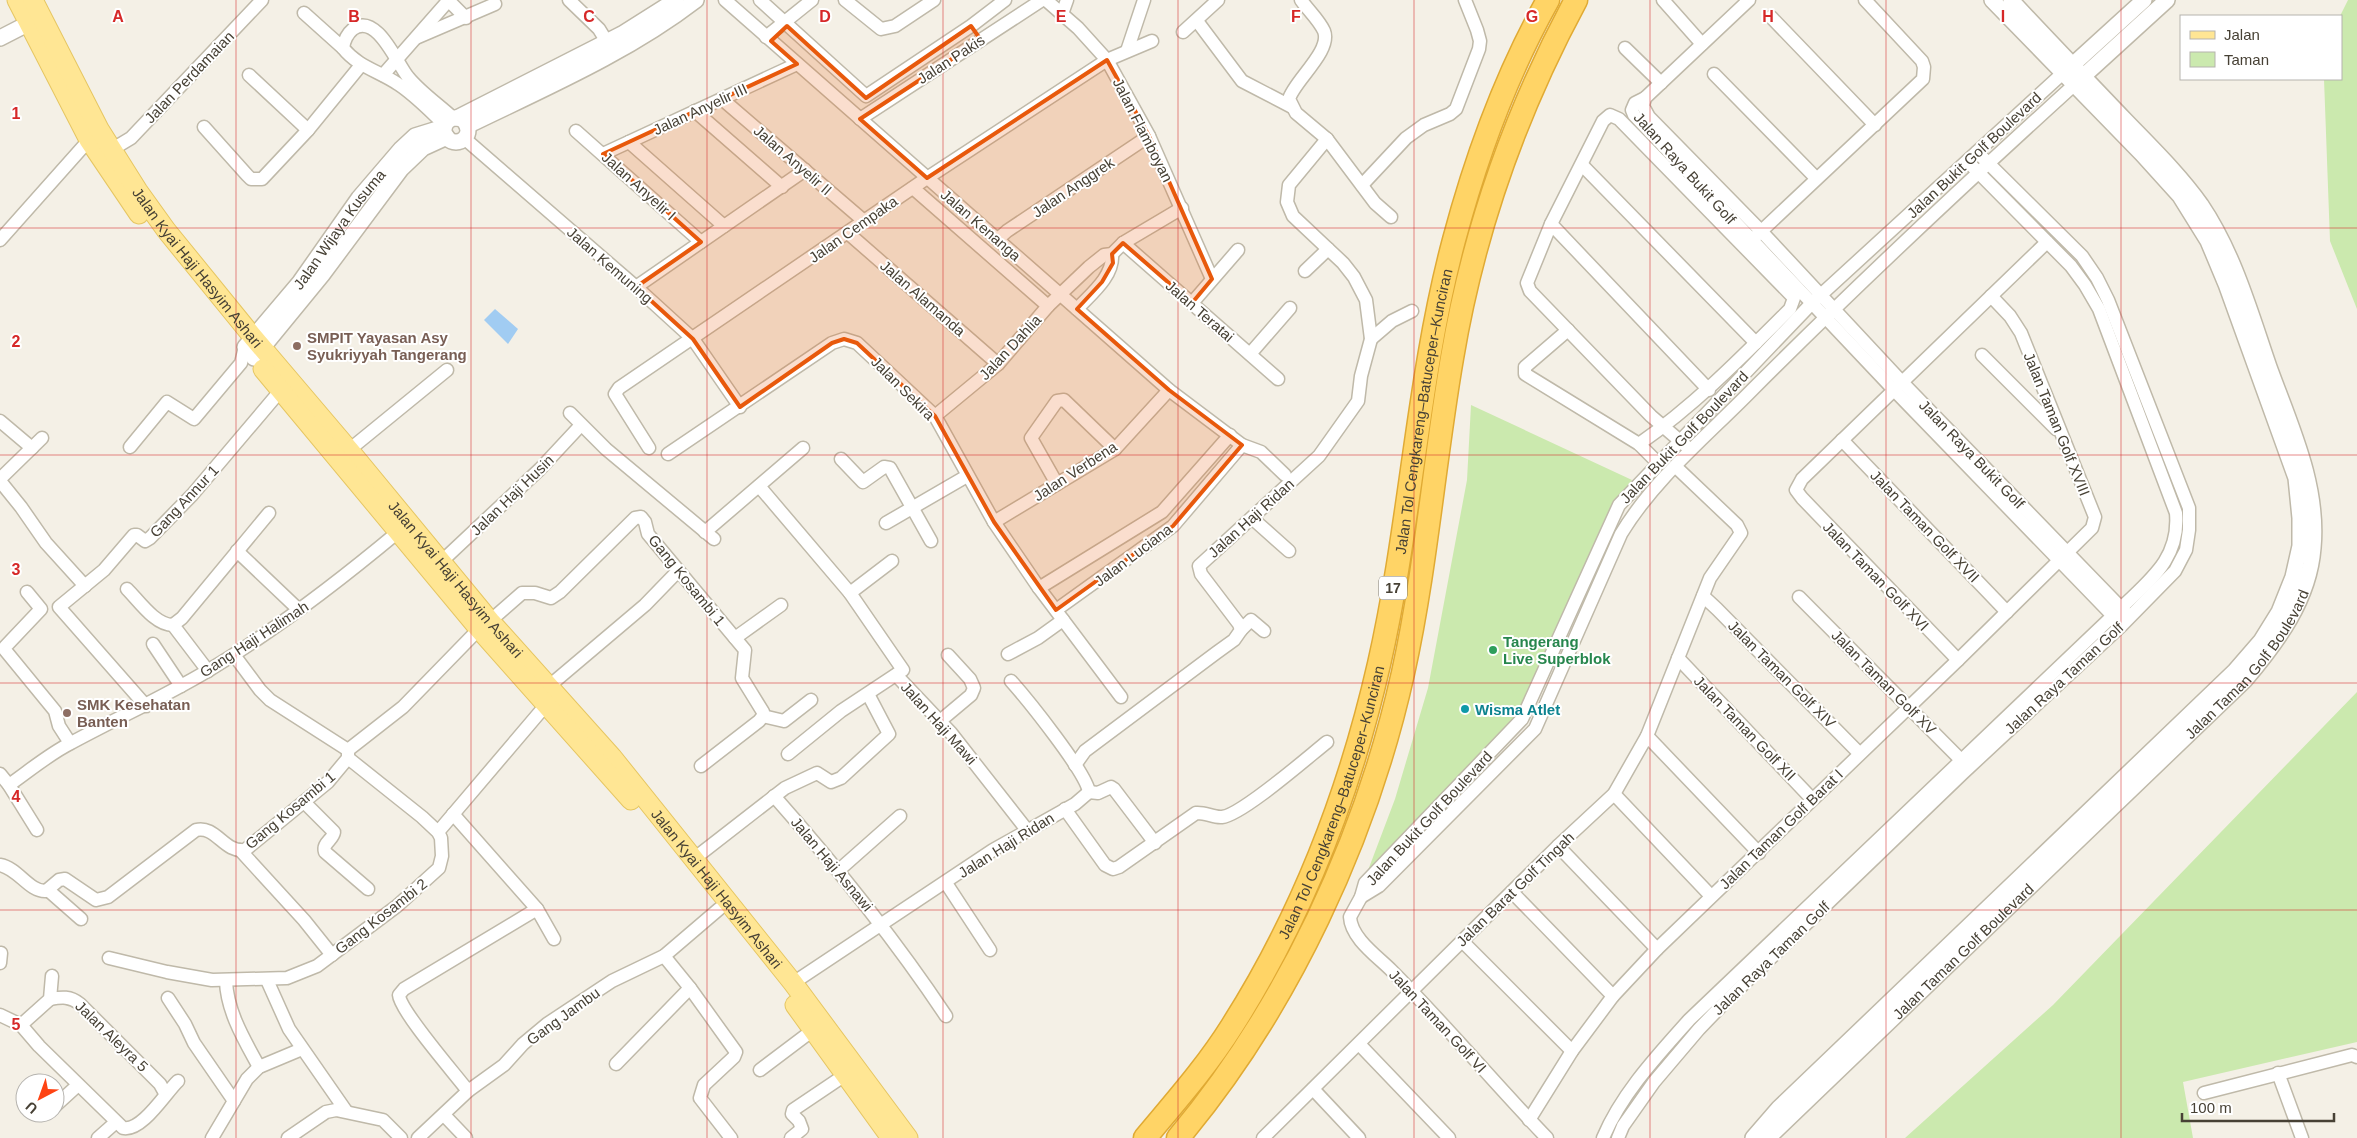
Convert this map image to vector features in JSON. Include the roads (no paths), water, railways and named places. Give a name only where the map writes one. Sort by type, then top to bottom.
[{"type":"highway","name":"Jalan Tol Cengkareng–Batuceper–Kunciran","points":[[1145,1138],[1178,1100],[1231,1028],[1275,951],[1335,817],[1361,739],[1380,661],[1432,344],[1453,241],[1486,135],[1529,34],[1548,0]]},
{"type":"highway","name":"Jalan Tol Cengkareng–Batuceper–Kunciran","points":[[1178,1138],[1251,1041],[1297,963],[1357,825],[1383,748],[1403,672],[1425,549],[1452,356],[1475,249],[1510,144],[1551,46],[1576,0]]},
{"type":"main road","name":"Jalan Kyai Haji Hasyim Ashari","points":[[17,0],[34,13],[111,150],[251,351],[281,390],[398,532],[550,695],[612,757],[695,858],[793,983],[908,1138]]},
{"type":"main road","name":"Jalan Kyai Haji Hasyim Ashari","points":[[34,13],[89,140],[129,201],[165,249],[251,351],[349,450],[440,562],[484,625]]},
{"type":"main road","name":"Jalan Kyai Haji Hasyim Ashari","points":[[550,695],[598,762],[719,909],[813,1030],[891,1138]]},
{"type":"street","name":"Jalan Perdamaian","points":[[111,150],[131,138],[262,0]]},
{"type":"street","points":[[383,75],[448,0],[466,18]]},
{"type":"street","points":[[569,0],[586,15],[603,44]]},
{"type":"street","name":"Jalan Wijaya Kusuma","points":[[454,127],[639,25],[676,0]]},
{"type":"street","name":"Jalan Wijaya Kusuma","points":[[251,351],[316,271],[359,198],[401,149],[415,136],[454,127],[629,45],[664,24],[696,0]]},
{"type":"street","name":"Jalan Kenanga","points":[[725,0],[1169,390],[1242,445],[1261,452],[1285,475]]},
{"type":"street","points":[[760,0],[787,22],[866,96],[972,26],[1006,0]]},
{"type":"street","points":[[769,39],[812,0]]},
{"type":"street","points":[[845,0],[882,29],[895,26],[924,3]]},
{"type":"street","name":"Jalan Pakis","points":[[860,119],[1042,0]]},
{"type":"street","name":"Jalan Flamboyan","points":[[1046,0],[1078,28],[1107,60],[1149,136],[1212,279]]},
{"type":"street","points":[[1062,14],[1067,0]]},
{"type":"street","points":[[1128,52],[1144,0]]},
{"type":"street","points":[[1188,33],[1218,0]]},
{"type":"street","points":[[1292,107],[1289,99],[1291,93],[1306,74],[1325,40],[1325,32],[1301,0]]},
{"type":"street","points":[[1362,185],[1406,138],[1424,125],[1450,114],[1459,104],[1479,49],[1480,41],[1465,0]]},
{"type":"street","points":[[1663,0],[1702,44]]},
{"type":"street","points":[[1752,240],[1923,79],[1924,66],[1922,61],[1865,0]]},
{"type":"street","points":[[1992,0],[2068,69]]},
{"type":"street","points":[[2011,0],[2068,69]]},
{"type":"street","points":[[2068,69],[2144,0]]},
{"type":"street","points":[[2079,81],[2167,0]]},
{"type":"street","points":[[1645,98],[1746,1]]},
{"type":"street","points":[[416,38],[495,4]]},
{"type":"street","points":[[0,38],[34,13]]},
{"type":"street","points":[[304,13],[361,65],[400,85],[454,127]]},
{"type":"street","points":[[1771,17],[1875,124]]},
{"type":"street","points":[[1197,21],[1242,81],[1292,107],[1326,139],[1375,203],[1391,217]]},
{"type":"street","points":[[343,48],[344,40],[352,29],[366,26],[386,41],[408,77],[454,127]]},
{"type":"street","points":[[972,26],[981,40]]},
{"type":"street","name":"Jalan Cempaka","points":[[649,448],[615,392],[864,221],[1107,60],[1152,41]]},
{"type":"street","points":[[1625,48],[1661,83]]},
{"type":"street","name":"Jalan Anyelir III","points":[[603,154],[797,64]]},
{"type":"street","points":[[204,127],[247,175],[258,180],[266,177],[308,130],[361,65]]},
{"type":"street","name":"Jalan Taman Golf Boulevard","points":[[1768,1138],[2219,696],[2261,642],[2279,612],[2293,577],[2300,546],[2300,518],[2296,478],[2226,284],[2208,241],[2180,196],[2068,69]]},
{"type":"street","name":"Jalan Bukit Golf Boulevard","points":[[1361,897],[1368,879],[1522,719],[1615,512],[1628,494],[1817,300],[2068,69]]},
{"type":"street","points":[[1714,74],[1816,178]]},
{"type":"street","points":[[249,75],[308,130]]},
{"type":"street","name":"Jalan Bukit Golf Boulevard","points":[[1361,897],[1379,886],[1535,729],[1621,534],[1638,508],[1676,467],[1830,313],[2079,81]]},
{"type":"street","name":"Jalan Raya Bukit Golf","points":[[1645,98],[1643,106],[1648,117],[1761,230],[1817,300]]},
{"type":"street","name":"Jalan Raya Bukit Golf","points":[[1645,98],[1632,106],[1638,122],[1752,240],[1830,313],[1898,386],[2121,616]]},
{"type":"street","name":"Jalan Anyelir II","points":[[722,99],[864,221]]},
{"type":"street","name":"Jalan Anyelir II","points":[[695,111],[782,187]]},
{"type":"street","points":[[1639,444],[1664,427],[1709,390],[1794,302],[1792,295],[1614,116],[1610,115],[1603,121],[1551,224],[1527,283],[1530,291],[1568,330],[1664,427],[1692,451]]},
{"type":"street","name":"Jalan Kemuning","points":[[454,127],[693,339],[740,407]]},
{"type":"street","name":"Jalan Anyelir I","points":[[576,131],[701,242]]},
{"type":"street","name":"Jalan Anggrek","points":[[998,239],[1014,226],[1149,136]]},
{"type":"street","name":"Jalan Haji Ridan","points":[[1241,630],[1198,569],[1202,562],[1253,519],[1319,456],[1351,414],[1358,401],[1361,376],[1371,339],[1366,300],[1354,277],[1293,216],[1287,202],[1286,194],[1296,175],[1326,139]]},
{"type":"street","points":[[0,240],[89,140]]},
{"type":"street","points":[[629,142],[724,226]]},
{"type":"street","name":"Jalan Raya Taman Golf","points":[[1603,1138],[1628,1094],[1646,1068],[1689,1020],[1965,764],[2121,616],[2175,571],[2186,550],[2190,530],[2189,508],[2101,285],[2082,256],[1978,152]]},
{"type":"street","name":"Jalan Raya Taman Golf","points":[[1968,162],[2045,239],[2085,285],[2099,309],[2176,513],[2177,529],[2173,546],[2164,566],[2121,616]]},
{"type":"street","points":[[1582,165],[1756,343]]},
{"type":"street","points":[[636,287],[805,170]]},
{"type":"street","points":[[913,188],[1048,306]]},
{"type":"street","points":[[1077,309],[1108,272],[1113,263],[1112,254],[1123,243],[1182,208]]},
{"type":"street","points":[[2024,218],[2034,209]]},
{"type":"street","points":[[1551,224],[1709,390]]},
{"type":"street","points":[[1842,440],[1991,296],[2053,228]]},
{"type":"street","name":"Jalan Alamanda","points":[[848,233],[998,364]]},
{"type":"street","name":"Jalan Teratai","points":[[1123,243],[1278,379]]},
{"type":"street","points":[[1305,271],[1328,249]]},
{"type":"street","points":[[1192,303],[1238,250]]},
{"type":"street","name":"Jalan Dahlia","points":[[935,416],[998,364],[1060,294],[1104,255],[1112,254]]},
{"type":"street","name":"Jalan Taman Golf XVIII","points":[[1991,296],[2010,316],[2018,328],[2095,517],[2092,528],[2064,557]]},
{"type":"street","points":[[1250,354],[1290,308]]},
{"type":"street","points":[[1371,339],[1392,320],[1412,311]]},
{"type":"street","points":[[1568,330],[1525,367],[1524,373],[1639,444],[1658,463]]},
{"type":"street","name":"Jalan Sekira","points":[[668,454],[832,343],[844,339],[857,343],[935,416],[994,522],[1040,588],[1121,697]]},
{"type":"street","points":[[130,447],[167,402],[194,419],[251,351]]},
{"type":"street","points":[[1982,355],[2062,434]]},
{"type":"street","points":[[349,450],[447,370]]},
{"type":"street","name":"Gang Annur 1","points":[[146,706],[59,610],[61,604],[104,570],[134,535],[138,535],[145,541],[150,538],[192,495],[281,390]]},
{"type":"street","name":"Jalan Verbena","points":[[994,522],[1115,449],[1169,390]]},
{"type":"street","points":[[1057,484],[1032,438],[1057,401],[1064,400],[1115,449]]},
{"type":"street","points":[[570,413],[606,449],[710,536],[759,486],[803,448]]},
{"type":"street","points":[[0,421],[32,448]]},
{"type":"street","name":"Jalan Haji Husin","points":[[440,562],[540,469],[581,425]]},
{"type":"street","name":"Jalan Luciana","points":[[1040,588],[1162,512],[1230,435]]},
{"type":"street","points":[[42,438],[0,480],[46,543],[85,586]]},
{"type":"street","name":"Jalan Taman Golf XVI","points":[[1842,440],[1802,479],[1796,490],[1958,660]]},
{"type":"street","name":"Jalan Taman Golf XVII","points":[[1842,440],[2007,612]]},
{"type":"street","name":"Jalan Luciana","points":[[1060,615],[1173,526],[1242,445]]},
{"type":"street","points":[[841,459],[864,482],[884,467],[888,467],[914,507],[931,540]]},
{"type":"street","name":"Jalan Barat Golf Tingah","points":[[1264,1138],[1558,846],[1614,794],[1647,736],[1713,573],[1737,541],[1741,531],[1676,467]]},
{"type":"street","points":[[886,523],[967,476]]},
{"type":"street","points":[[759,486],[850,593],[903,669],[896,675]]},
{"type":"street","points":[[1162,512],[1173,526]]},
{"type":"street","points":[[127,589],[157,619],[164,624],[174,625],[182,618],[269,513]]},
{"type":"street","name":"Gang Kosambi 1","points":[[48,890],[59,880],[65,879],[92,899],[108,896],[199,829],[208,830],[231,848],[240,850],[249,847],[328,782],[348,754],[403,707],[484,625],[522,593],[535,593],[551,598],[560,592],[635,518],[641,517],[645,522],[648,534],[736,638],[746,654],[742,678],[744,684],[762,709],[763,716]]},
{"type":"street","points":[[1253,519],[1289,551]]},
{"type":"street","name":"Gang Haji Halimah","points":[[9,785],[70,743],[146,706],[234,655],[324,593],[398,532]]},
{"type":"street","points":[[237,551],[298,610]]},
{"type":"street","name":"Jalan Taman Golf Barat I","points":[[1529,1120],[1572,1051],[1613,996],[1657,949],[2064,557]]},
{"type":"street","points":[[850,593],[892,561]]},
{"type":"street","points":[[234,655],[260,690],[270,700],[348,754],[438,832],[550,695],[678,571]]},
{"type":"street","points":[[27,592],[41,609],[5,647],[5,650],[55,711],[59,726],[70,743]]},
{"type":"street","name":"Jalan Taman Golf XIV","points":[[1703,596],[1859,753]]},
{"type":"street","name":"Jalan Taman Golf XV","points":[[1799,597],[1965,764]]},
{"type":"street","points":[[736,638],[782,606]]},
{"type":"street","points":[[1008,654],[1038,638],[1060,615]]},
{"type":"street","points":[[1075,765],[1085,751],[1234,640],[1251,620],[1264,631]]},
{"type":"street","points":[[174,625],[208,670]]},
{"type":"street","points":[[153,644],[181,686]]},
{"type":"street","points":[[940,721],[971,695],[974,688],[967,675],[948,655]]},
{"type":"street","name":"Jalan Taman Golf XII","points":[[1678,658],[1812,798]]},
{"type":"street","name":"Jalan Haji Mawi","points":[[788,754],[841,711],[896,675],[940,721],[1027,830]]},
{"type":"street","points":[[1011,681],[1024,695],[1075,765],[1089,792],[1098,793],[1111,787],[1114,789],[1155,843]]},
{"type":"street","points":[[695,858],[790,785],[808,779],[815,774],[819,774],[829,782],[836,781],[889,734],[868,694]]},
{"type":"street","name":"Jalan Taman Golf Boulevard","points":[[1753,1138],[1779,1108],[2219,696]]},
{"type":"street","points":[[701,766],[763,716],[784,721],[811,700]]},
{"type":"street","points":[[1647,736],[1759,852]]},
{"type":"street","points":[[1065,809],[1101,860],[1109,868],[1119,867],[1196,813],[1221,818],[1228,816],[1253,801],[1327,742]]},
{"type":"street","name":"Jalan Raya Taman Golf","points":[[1618,1138],[1623,1126],[1654,1082],[1699,1028],[1965,764]]},
{"type":"street","points":[[0,774],[37,830]]},
{"type":"street","name":"Jalan Haji Ridan","points":[[793,983],[1027,830],[1082,799],[1089,792]]},
{"type":"street","points":[[1614,794],[1711,896]]},
{"type":"street","name":"Jalan Haji Asnawi","points":[[774,796],[839,870],[882,925],[946,1016]]},
{"type":"street","points":[[304,802],[334,832],[325,845],[325,852],[368,889]]},
{"type":"street","points":[[453,814],[537,909],[554,939]]},
{"type":"street","points":[[839,870],[900,816]]},
{"type":"street","name":"Gang Kosambi 2","points":[[109,958],[167,972],[226,981],[267,980],[287,978],[301,974],[332,955],[397,906],[432,875],[442,861],[442,846],[438,832]]},
{"type":"street","points":[[1558,846],[1657,949]]},
{"type":"street","points":[[240,850],[304,920],[332,955]]},
{"type":"street","points":[[0,865],[18,874],[38,890],[48,890],[82,919]]},
{"type":"street","points":[[946,883],[990,950]]},
{"type":"street","points":[[1512,892],[1613,996]]},
{"type":"street","name":"Jalan Taman Golf VI","points":[[1361,897],[1350,917],[1352,929],[1412,991],[1547,1138]]},
{"type":"street","points":[[468,1091],[411,1018],[400,1002],[399,995],[404,989],[537,909]]},
{"type":"street","name":"Gang Jambu","points":[[418,1138],[468,1091],[504,1065],[523,1044],[548,1024],[612,982],[664,956],[719,909]]},
{"type":"street","points":[[1462,941],[1572,1051]]},
{"type":"street","points":[[664,956],[690,988],[736,1052],[734,1057],[704,1085],[700,1098],[731,1138]]},
{"type":"street","points":[[21,1025],[50,999],[52,976]]},
{"type":"street","points":[[267,980],[289,1029],[346,1111]]},
{"type":"street","points":[[226,981],[226,990],[234,1018],[259,1067]]},
{"type":"street","points":[[616,1064],[690,988]]},
{"type":"street","name":"Jalan Aleyra 5","points":[[50,999],[73,998],[160,1084],[165,1093]]},
{"type":"street","points":[[168,998],[185,1024],[194,1043],[234,1101]]},
{"type":"street","points":[[0,1014],[21,1025],[115,1123],[127,1129],[135,1126],[162,1101],[165,1093],[178,1081]]},
{"type":"street","points":[[760,1070],[813,1030]]},
{"type":"street","points":[[1358,1044],[1449,1138]]},
{"type":"street","points":[[215,1137],[226,1111],[247,1079],[259,1067],[302,1049]]},
{"type":"street","points":[[2204,1093],[2352,1056],[2357,1058]]},
{"type":"street","points":[[2278,1074],[2302,1138]]},
{"type":"street","points":[[791,1138],[802,1129],[799,1121],[792,1114],[793,1110],[845,1075]]},
{"type":"street","points":[[65,1097],[78,1085]]},
{"type":"street","points":[[1314,1090],[1359,1138]]},
{"type":"street","points":[[288,1138],[326,1112],[336,1110],[383,1120],[401,1138]]},
{"type":"street","points":[[444,1115],[466,1138]]},
{"type":"street","points":[[98,1138],[115,1123]]},
{"type":"water","points":[[495,309],[518,329],[508,344],[484,320]]},
{"type":"place","name":"SMPIT Yayasan Asy Syukriyyah Tangerang","points":[[297,346]]},
{"type":"place","name":"Tangerang Live Superblok","points":[[1493,650]]},
{"type":"place","name":"Wisma Atlet","points":[[1465,709]]},
{"type":"place","name":"SMK Kesehatan Banten","points":[[67,713]]}]
